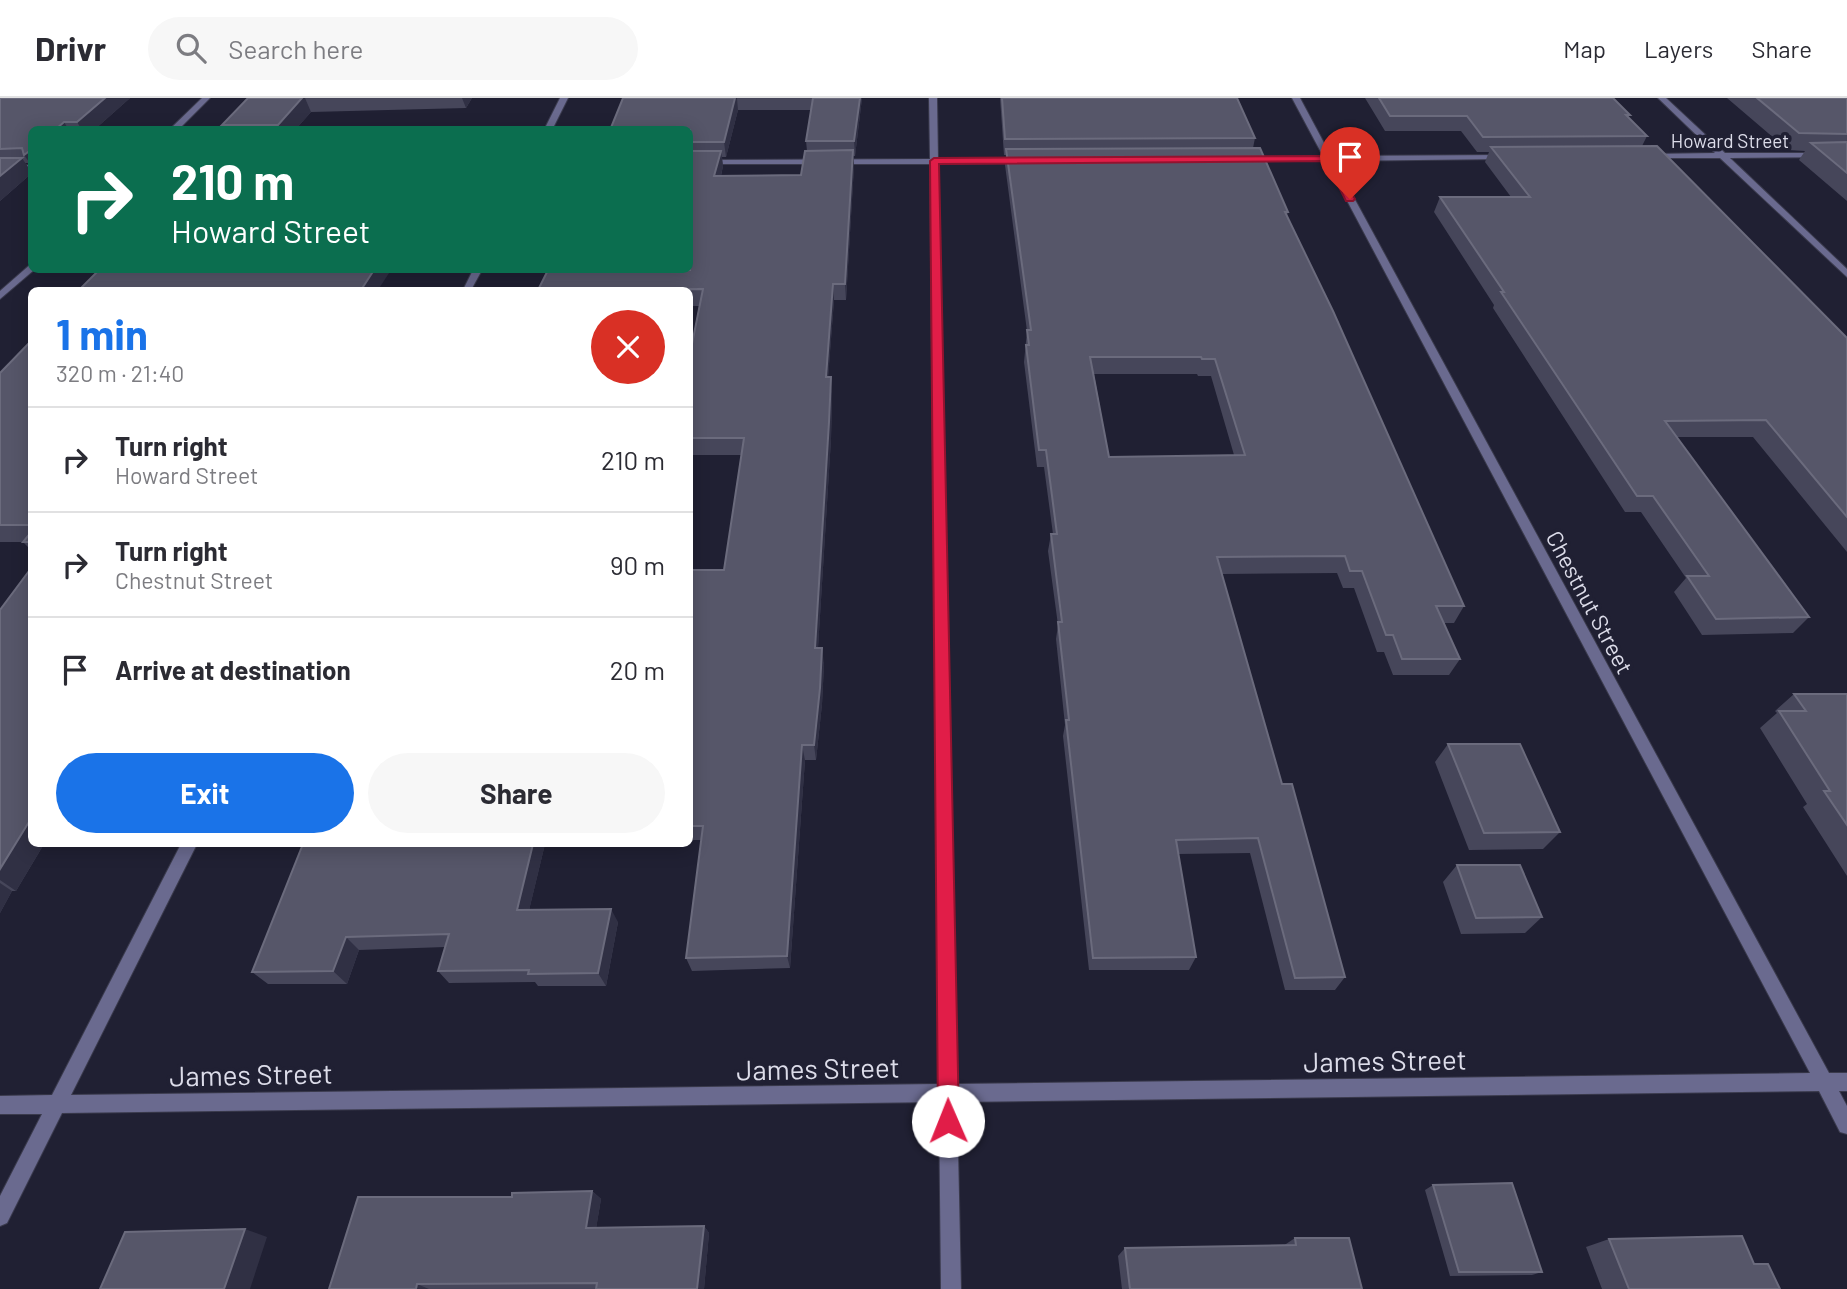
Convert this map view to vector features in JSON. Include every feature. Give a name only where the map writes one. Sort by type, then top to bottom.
[{"type":"street","points":[[177,126],[206,98]]},
{"type":"street","points":[[550,126],[564,98]]},
{"type":"street","points":[[933,98],[951,1289]]},
{"type":"street","name":"Chestnut Street","points":[[1296,98],[1847,1125]]},
{"type":"street","points":[[1661,98],[1847,274]]},
{"type":"street","name":"Howard Street","points":[[1645,156],[1847,155]]},
{"type":"street","points":[[1241,159],[1509,157]]},
{"type":"street","points":[[693,162],[1035,160]]},
{"type":"street","points":[[0,168],[28,167]]},
{"type":"street","points":[[0,296],[28,270]]},
{"type":"street","points":[[0,1216],[187,847]]},
{"type":"street","name":"James Street","points":[[0,1105],[1847,1082]]},
{"type":"building","points":[[0,98],[105,98],[77,122],[64,122],[60,126],[28,126],[28,152],[24,155],[22,148],[0,149]]},
{"type":"building","points":[[248,98],[302,98],[278,125],[222,125]]},
{"type":"building","points":[[623,98],[735,98],[724,142],[693,142],[693,126],[612,126]]},
{"type":"building","points":[[813,98],[860,98],[854,141],[806,141]]},
{"type":"building","points":[[1002,98],[1237,98],[1255,138],[1005,139]]},
{"type":"building","points":[[1379,98],[1613,98],[1647,136],[1483,137],[1467,116],[1390,116]]},
{"type":"building","points":[[1757,98],[1847,98],[1847,134],[1799,133]]},
{"type":"building","points":[[1847,142],[1847,173],[1811,143]]},
{"type":"building","points":[[1657,146],[1847,338],[1847,517],[1766,420],[1665,421],[1809,617],[1716,619],[1687,576],[1709,576],[1653,496],[1637,496],[1440,197],[1530,197],[1491,147]]},
{"type":"building","points":[[1260,148],[1288,212],[1285,212],[1333,311],[1464,606],[1436,606],[1460,659],[1402,659],[1393,635],[1386,635],[1362,571],[1350,571],[1345,556],[1217,557],[1282,784],[1292,784],[1345,977],[1295,978],[1258,838],[1176,840],[1196,957],[1093,958],[1066,720],[1069,720],[1058,622],[1062,622],[1051,534],[1057,534],[1046,450],[1039,450],[1026,345],[1029,345],[1027,330],[1031,330],[1006,149]],"holes":[[[1090,357],[1215,359],[1245,455],[1109,457]]]},
{"type":"building","points":[[853,150],[845,284],[833,284],[826,377],[831,377],[815,648],[822,648],[820,688],[814,745],[802,745],[787,956],[686,958],[703,826],[693,826],[693,570],[724,570],[744,438],[693,438],[693,339],[703,289],[540,287],[546,273],[693,273],[693,151],[721,151],[714,176],[801,175],[805,151]]},
{"type":"building","points":[[0,158],[22,158],[0,176]]},
{"type":"building","points":[[96,273],[372,273],[363,287],[82,287]]},
{"type":"building","points":[[28,344],[28,525],[0,525],[0,373]]},
{"type":"building","points":[[28,572],[28,824],[0,869],[0,610]]},
{"type":"building","points":[[1794,694],[1847,694],[1847,825],[1824,791],[1830,791],[1779,711],[1806,711]]},
{"type":"building","points":[[1448,744],[1520,744],[1560,832],[1484,833]]},
{"type":"building","points":[[302,847],[532,847],[517,910],[611,909],[598,973],[528,974],[529,970],[438,971],[449,934],[346,937],[333,971],[252,972]]},
{"type":"building","points":[[1457,865],[1520,865],[1542,917],[1476,918]]},
{"type":"building","points":[[1512,1183],[1542,1272],[1459,1272],[1433,1185]]},
{"type":"building","points":[[592,1191],[586,1228],[704,1226],[697,1289],[596,1289],[597,1283],[417,1284],[416,1289],[329,1289],[358,1197],[512,1197],[512,1193]]},
{"type":"building","points":[[245,1229],[224,1289],[100,1289],[125,1232]]},
{"type":"building","points":[[1742,1236],[1754,1264],[1768,1264],[1780,1289],[1629,1289],[1609,1239]]},
{"type":"building","points":[[1295,1238],[1349,1238],[1362,1289],[1130,1289],[1125,1248],[1296,1245]]},
{"type":"route","points":[[948,1121],[934,161],[1329,159],[1350,199]]}]
